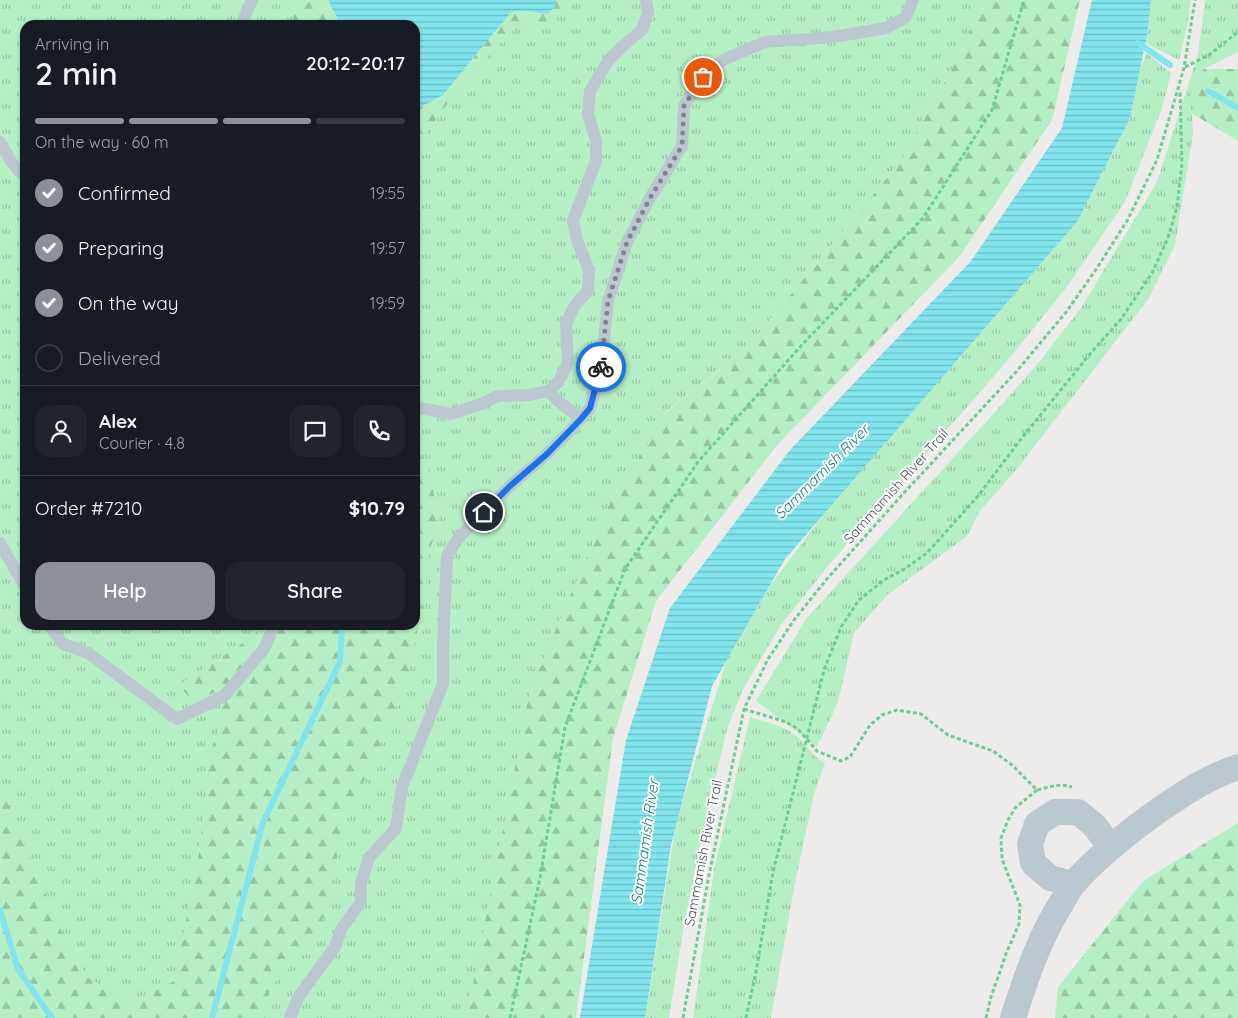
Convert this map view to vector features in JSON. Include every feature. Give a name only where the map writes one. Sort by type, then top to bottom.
[{"type":"street","points":[[1013,1018],[1032,960],[1053,916],[1073,884],[1110,846],[1180,796],[1217,774],[1238,767]]},
{"type":"street","points":[[1073,884],[1050,878],[1033,863],[1030,844],[1037,824],[1055,812],[1078,812],[1094,825],[1110,846]]},
{"type":"lane","points":[[243,20],[252,0]]},
{"type":"lane","points":[[420,408],[451,414],[498,396],[529,395],[549,390],[559,381],[568,362],[566,324],[575,305],[588,291],[589,270],[577,240],[573,220],[596,162],[596,141],[588,114],[590,91],[608,61],[642,30],[648,13],[646,0]]},
{"type":"lane","points":[[290,1018],[299,996],[335,947],[342,928],[361,902],[361,883],[370,858],[396,828],[402,787],[443,684],[448,556],[459,537],[510,486],[547,454],[590,408],[601,370],[608,301],[627,242],[650,198],[682,146],[684,106],[703,77],[723,60],[765,42],[834,37],[886,28],[905,18],[913,0]]},
{"type":"lane","points":[[0,142],[12,163],[20,172]]},
{"type":"lane","points":[[549,390],[557,400],[581,419]]},
{"type":"lane","points":[[0,543],[20,578]]},
{"type":"lane","points":[[53,630],[63,644],[88,653],[177,719],[224,696],[264,649],[272,630]]},
{"type":"path","points":[[510,1018],[540,878],[565,727],[625,569],[698,462],[799,348],[923,218],[992,110],[1024,0]]},
{"type":"path","name":"Sammamish River Trail","points":[[683,1018],[709,875],[744,709],[768,659],[794,620],[826,580],[1016,372],[1066,311],[1097,268],[1126,221],[1157,160],[1180,87],[1195,0]]},
{"type":"path","points":[[1184,68],[1209,55],[1238,32]]},
{"type":"path","points":[[746,1018],[773,872],[824,670],[841,627],[859,600],[884,580],[906,568],[927,553],[978,496],[1059,392],[1121,319],[1152,273],[1168,238],[1177,207],[1182,164],[1180,87]]},
{"type":"path","points":[[744,709],[786,722],[798,729],[817,751],[841,762],[850,757],[870,725],[882,715],[897,710],[921,714],[948,735],[993,751],[1012,765],[1037,790]]},
{"type":"path","points":[[986,1018],[1006,954],[1020,924],[1020,906],[1002,859],[1001,838],[1008,820],[1015,808],[1037,790],[1055,785],[1065,785],[1078,789]]},
{"type":"green space","points":[[0,0],[977,0],[969,37],[901,161],[746,349],[667,411],[472,989],[465,1018],[0,1018]]},
{"type":"green space","points":[[288,0],[569,0],[559,14],[549,21],[537,24],[520,24],[477,69],[450,101],[420,144],[420,20],[294,20]]},
{"type":"green space","points":[[977,0],[1080,0],[1052,120],[959,257],[778,444],[656,601],[613,738],[576,1018],[465,1018],[530,690],[609,505],[668,411],[746,349],[901,161],[969,37]]},
{"type":"green space","points":[[1151,0],[1191,0],[1179,60],[1145,43]]},
{"type":"green space","points":[[1205,0],[1238,0],[1238,52],[1204,69],[1191,92],[1193,133],[1175,245],[1149,298],[1017,469],[980,511],[967,536],[887,595],[854,633],[838,702],[817,747],[756,701],[806,619],[1006,400],[1039,362],[1081,308],[1157,182],[1198,54]]},
{"type":"green space","points":[[1147,53],[1171,73],[1162,108],[1125,202],[1066,288],[1008,360],[828,566],[781,625],[743,689],[727,729],[702,836],[684,925],[669,1018],[645,1018],[676,823],[726,662],[769,587],[828,509],[1077,222],[1130,118],[1140,69]]},
{"type":"green space","points":[[1204,69],[1238,69],[1238,141],[1191,113],[1191,92]]},
{"type":"green space","points":[[420,455],[429,466],[439,523],[430,548],[425,595],[420,618]]},
{"type":"green space","points":[[257,630],[417,630],[407,678],[390,723],[366,777],[341,823],[327,912],[300,956],[271,987],[262,1018],[3,1018],[0,1012],[0,785],[61,930],[88,978],[133,1001],[174,981],[199,854],[209,756],[224,713],[214,693],[192,701],[179,685],[254,636]]},
{"type":"green space","points":[[750,717],[784,728],[794,734],[816,757],[825,763],[814,794],[794,888],[771,1018],[693,1018],[714,870]]},
{"type":"green space","points":[[1238,823],[1238,1018],[1055,1018],[1058,987],[1143,881]]},
{"type":"water","points":[[328,0],[556,0],[555,7],[547,14],[524,11],[510,13],[443,95],[420,107],[420,20],[338,20]]},
{"type":"water","name":"Sammamish River","points":[[1092,0],[1151,0],[1147,35],[1130,118],[1077,222],[785,559],[712,686],[671,845],[645,1018],[580,1018],[626,740],[670,608],[790,450],[971,261],[1062,128]]},
{"type":"waterway","points":[[1138,43],[1170,65]]},
{"type":"waterway","points":[[1208,91],[1238,108]]},
{"type":"waterway","points":[[212,1018],[263,822],[340,662],[342,630]]},
{"type":"waterway","points":[[0,910],[18,969],[52,1018]]},
{"type":"way so far","points":[[601,367],[608,301],[627,242],[650,198],[682,146],[684,106],[703,77]]},
{"type":"route","points":[[484,512],[510,486],[547,454],[590,408],[601,367]]}]
